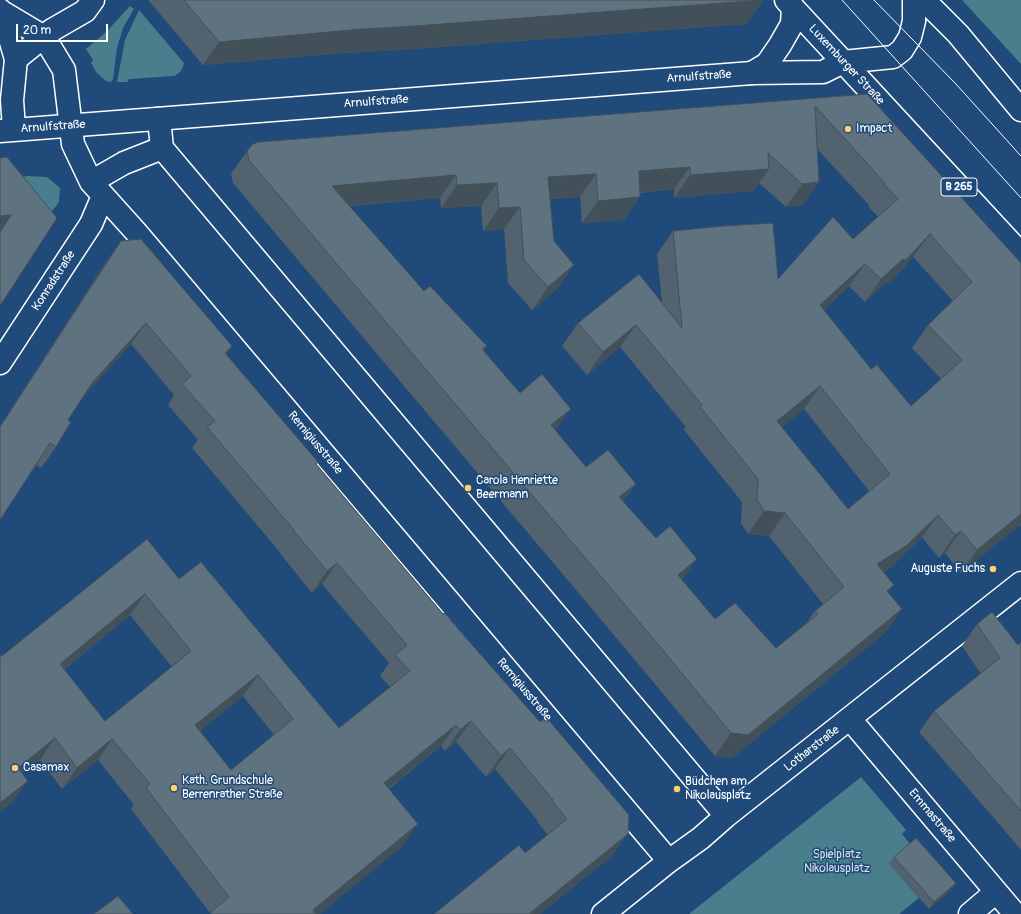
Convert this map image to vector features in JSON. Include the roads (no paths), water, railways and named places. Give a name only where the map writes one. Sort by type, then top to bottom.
[{"type":"street","points":[[16,59],[52,30],[85,11],[93,0]]},
{"type":"street","name":"Arnulfstraße","points":[[7,130],[752,73],[823,72],[843,62],[893,56],[902,50],[910,37],[914,21],[914,0]]},
{"type":"street","points":[[924,0],[958,34],[1021,110]]},
{"type":"street","points":[[752,73],[766,64],[780,45],[792,24],[789,4]]},
{"type":"street","name":"Luxemburger Straße","points":[[789,4],[1021,254]]},
{"type":"street","name":"Remigiusstraße","points":[[1,11],[44,37],[64,70],[73,144],[97,189],[141,238],[669,861]]},
{"type":"street","name":"Remigiusstraße","points":[[1,11],[16,59],[7,130]]},
{"type":"street","points":[[159,119],[162,148],[726,816]]},
{"type":"street","points":[[97,189],[124,163],[162,148]]},
{"type":"street","name":"Konradstraße","points":[[0,363],[91,224],[97,189]]},
{"type":"street","name":"Lotharstraße","points":[[602,914],[669,861],[701,838],[726,816],[1021,583]]},
{"type":"street","name":"Emmastraße","points":[[842,725],[1015,914]]},
{"type":"street","points":[[970,914],[996,892]]},
{"type":"tram line","points":[[842,0],[1021,198]]},
{"type":"tram line","points":[[874,0],[955,83],[1021,156]]},
{"type":"place","name":"Impact","points":[[848,129]]},
{"type":"place","name":"Carola Henriette Beermann","points":[[468,488]]},
{"type":"place","name":"Auguste Fuchs","points":[[993,569]]},
{"type":"place","name":"Casamax","points":[[15,768]]},
{"type":"place","name":"Kath. Grundschule Berrenrather Straße","points":[[174,788]]},
{"type":"place","name":"Büdchen am Nikolausplatz","points":[[677,789]]},
{"type":"park label","name":"Spielplatz Nikolausplatz","points":[[837,862]]}]
